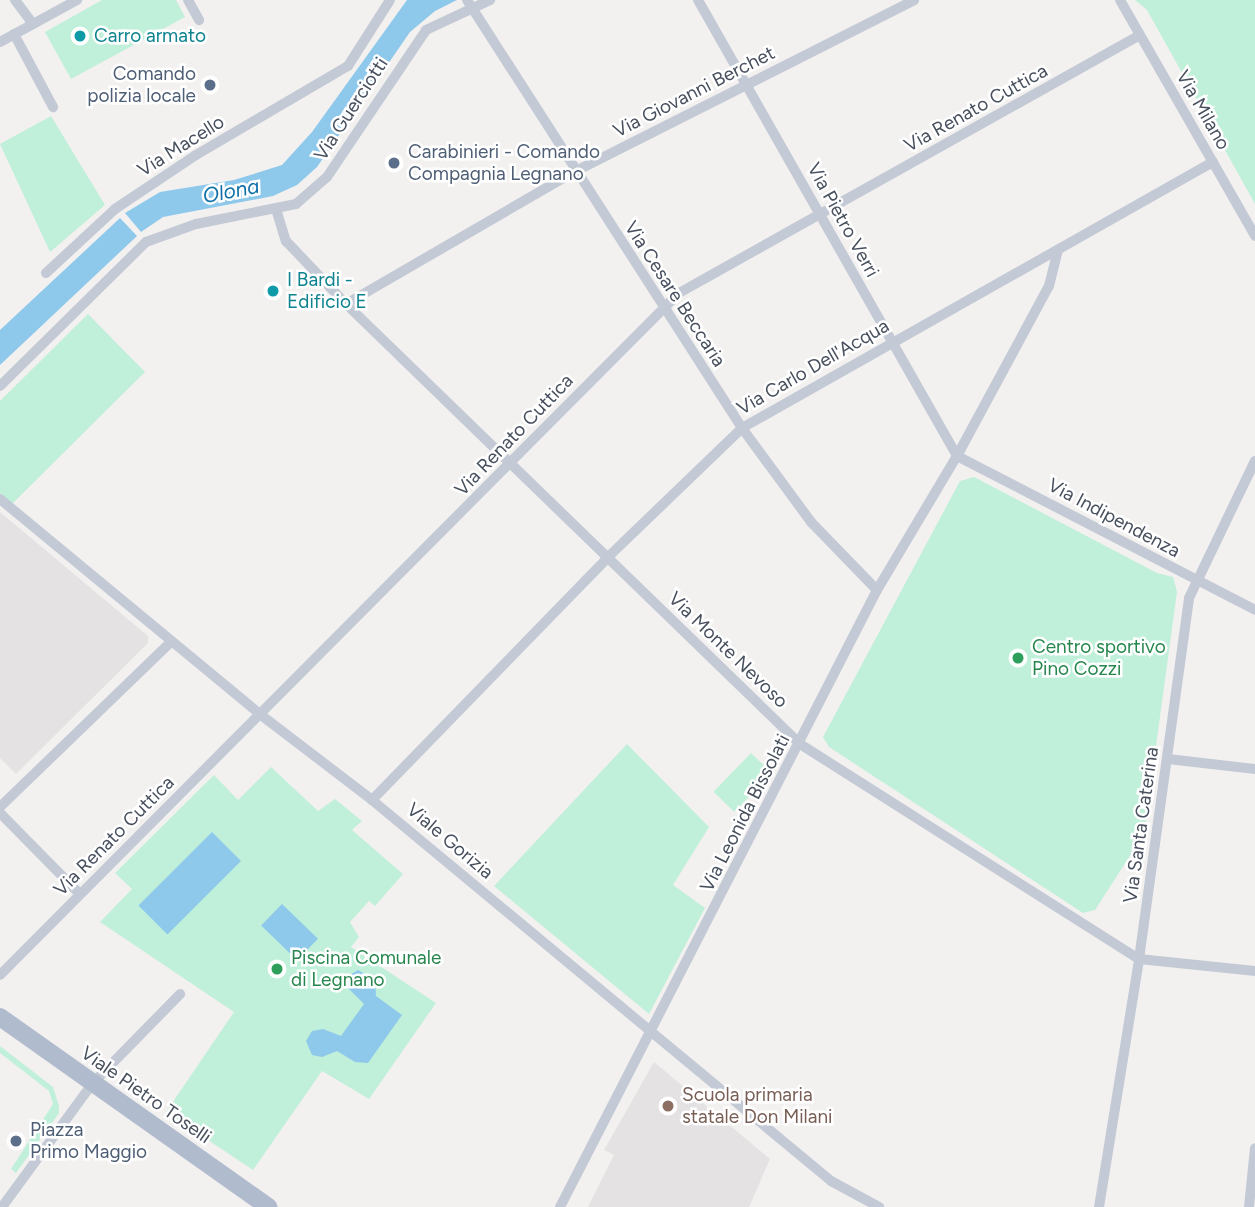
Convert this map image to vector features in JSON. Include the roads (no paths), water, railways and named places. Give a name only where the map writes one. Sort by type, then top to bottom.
[{"type":"main road","name":"Viale Pietro Toselli","points":[[0,1017],[268,1207]]},
{"type":"street","points":[[15,0],[33,24]]},
{"type":"street","points":[[0,42],[77,0]]},
{"type":"street","points":[[188,0],[199,20]]},
{"type":"street","name":"Via Macello","points":[[46,274],[116,209],[196,155],[348,66],[390,0]]},
{"type":"street","name":"Via Guerciotti","points":[[0,386],[146,242],[196,224],[296,204],[327,177],[426,30],[469,3],[490,0]]},
{"type":"street","name":"Via Pietro Verri","points":[[698,0],[957,456]]},
{"type":"street","name":"Via Giovanni Berchet","points":[[346,304],[573,172],[914,0]]},
{"type":"street","name":"Via Milano","points":[[1120,0],[1255,236]]},
{"type":"street","name":"Via Cesare Beccaria","points":[[469,3],[573,172],[742,428],[811,522],[877,590]]},
{"type":"street","points":[[14,34],[53,107]]},
{"type":"street","name":"Via Renato Cuttica","points":[[0,975],[680,293],[1140,35]]},
{"type":"street","name":"Via Carlo Dell'Acqua","points":[[372,800],[607,558],[742,428],[1213,162]]},
{"type":"street","name":"Via Monte Nevoso","points":[[276,209],[286,241],[346,304],[800,744],[1139,959],[1255,971]]},
{"type":"street","name":"Via Leonida Bissolati","points":[[560,1207],[877,590],[957,456],[1049,286],[1058,250]]},
{"type":"street","name":"Via Indipendenza","points":[[957,456],[1255,610]]},
{"type":"street","name":"Via Santa Caterina","points":[[1099,1207],[1139,959],[1189,598],[1255,461]]},
{"type":"street","name":"Viale Gorizia","points":[[0,499],[261,715],[372,800],[831,1181],[879,1207]]},
{"type":"street","points":[[0,807],[171,642]]},
{"type":"street","points":[[1168,759],[1255,769]]},
{"type":"street","points":[[0,813],[80,894]]},
{"type":"street","points":[[2,1207],[92,1084],[180,994]]},
{"type":"street","points":[[1249,1207],[1255,1148]]},
{"type":"water","name":"Olona","points":[[407,0],[457,0],[435,11],[410,32],[317,167],[297,185],[273,196],[163,217],[141,232],[125,213],[160,192],[234,180],[282,165],[312,132]]},
{"type":"water","points":[[120,218],[137,236],[0,365],[0,330]]},
{"type":"water","points":[[212,832],[241,861],[167,935],[138,906]]},
{"type":"water","points":[[282,904],[318,939],[297,960],[261,926]]},
{"type":"water","points":[[358,970],[375,980],[376,996],[402,1015],[368,1063],[355,1062],[337,1051],[322,1057],[312,1055],[306,1041],[312,1031],[323,1029],[341,1036],[364,1004],[345,985],[348,976]]},
{"type":"place","name":"Carro armato","points":[[80,36]]},
{"type":"place","name":"Comando polizia locale","points":[[210,85]]},
{"type":"place","name":"Carabinieri - Comando Compagnia Legnano","points":[[394,163]]},
{"type":"place","name":"I Bardi - Edificio E","points":[[273,291]]},
{"type":"place","name":"Centro sportivo Pino Cozzi","points":[[1018,658]]},
{"type":"place","name":"Piscina Comunale di Legnano","points":[[277,969]]},
{"type":"place","name":"Scuola primaria statale Don Milani","points":[[668,1106]]},
{"type":"place","name":"Piazza Primo Maggio","points":[[16,1141]]}]
